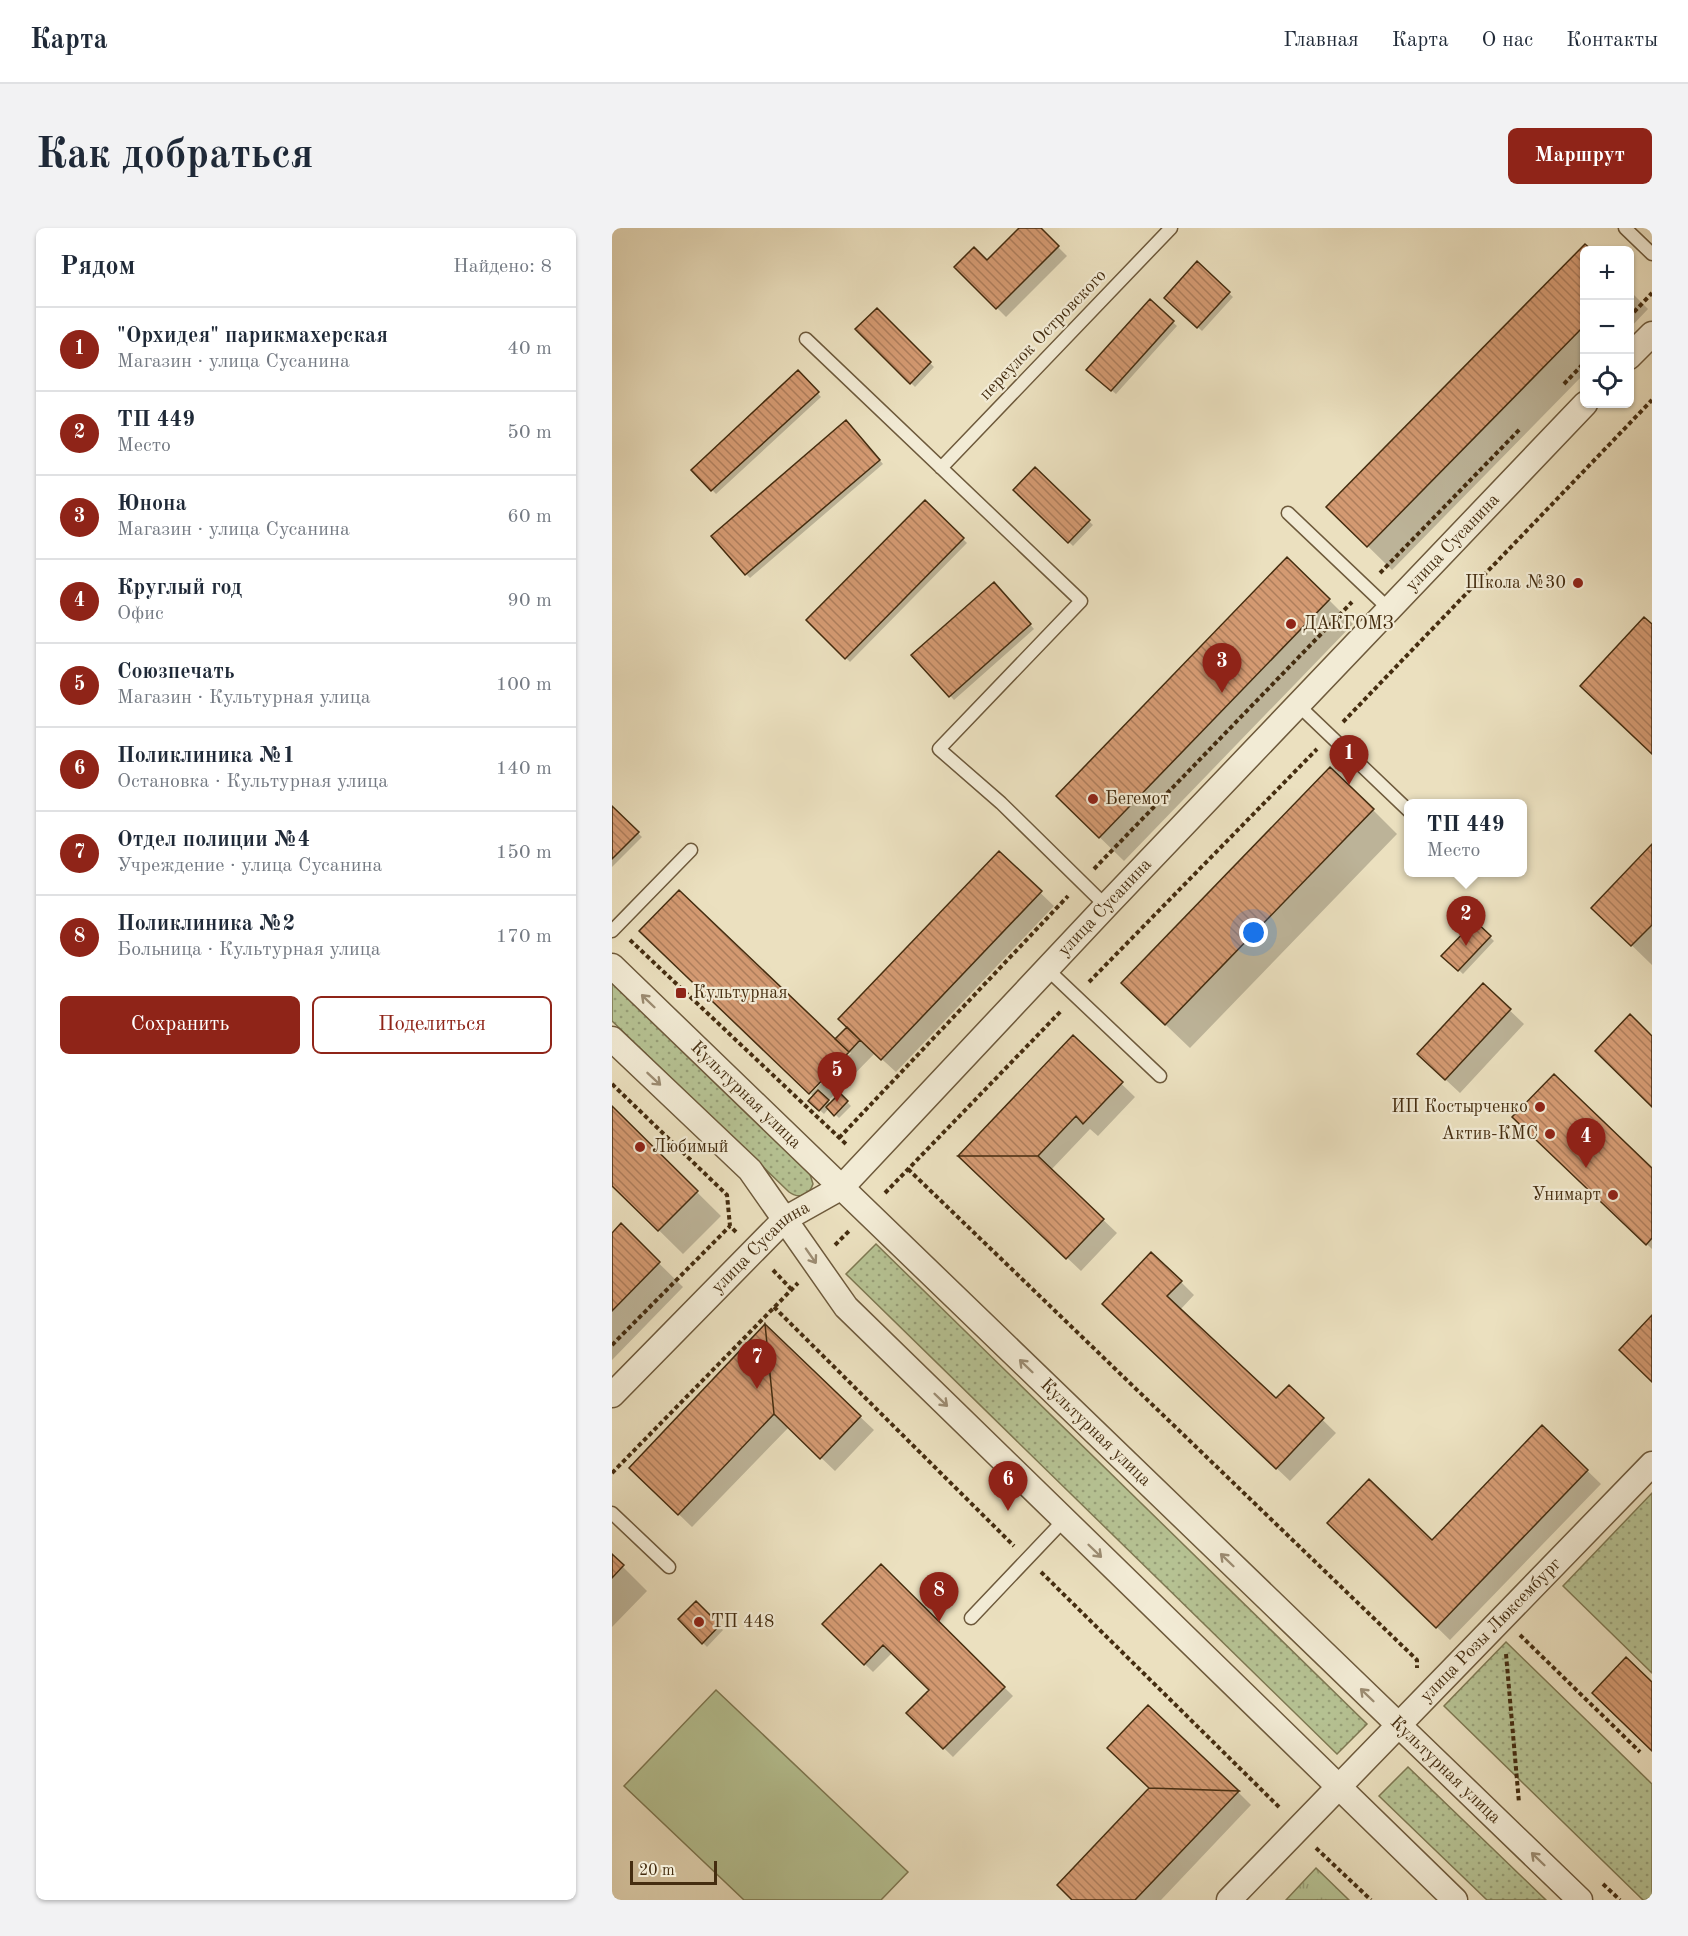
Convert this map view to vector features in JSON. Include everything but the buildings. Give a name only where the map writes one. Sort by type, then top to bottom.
[{"type":"street","points":[[1632,354],[1652,334]]},
{"type":"street","name":"улица Сусанина","points":[[612,1395],[785,1219],[842,1188],[1106,906],[1581,408]]},
{"type":"street","name":"Культурная улица","points":[[612,966],[1580,1900]]},
{"type":"street","points":[[612,1039],[750,1170],[846,1307],[1455,1900]]},
{"type":"street","name":"улица Розы Люксембург","points":[[1229,1900],[1652,1464]]},
{"type":"lane","name":"переулок Островского","points":[[941,468],[1171,228]]},
{"type":"lane","points":[[1625,228],[1652,254]]},
{"type":"lane","points":[[806,339],[1081,601],[939,749],[1001,803],[1106,906]]},
{"type":"lane","points":[[1287,513],[1389,609]]},
{"type":"lane","points":[[1298,705],[1404,806]]},
{"type":"lane","points":[[614,929],[691,850]]},
{"type":"lane","points":[[1047,969],[1160,1076]]},
{"type":"lane","points":[[612,1513],[669,1567]]},
{"type":"lane","points":[[971,1618],[1064,1520]]},
{"type":"path","points":[[1634,311],[1652,293]]},
{"type":"path","points":[[1560,388],[1580,367]]},
{"type":"path","points":[[612,1473],[1330,736],[1652,400]]},
{"type":"path","points":[[614,929],[839,1138],[1081,882],[1528,421]]},
{"type":"path","points":[[612,1084],[727,1195],[729,1226],[612,1345]]},
{"type":"path","points":[[908,1169],[1417,1660],[1417,1706]]},
{"type":"path","points":[[1503,1617],[1640,1752]]},
{"type":"path","points":[[1503,1617],[1519,1803]]},
{"type":"path","points":[[1510,1795],[1527,1811]]},
{"type":"path","points":[[1298,1828],[1371,1900]]},
{"type":"path","points":[[1595,1876],[1620,1900]]},
{"type":"green space","points":[[612,981],[809,1171],[813,1184],[806,1194],[800,1196],[789,1192],[612,1021]]},
{"type":"green space","points":[[876,1244],[1367,1724],[1337,1754],[846,1274]]},
{"type":"green space","points":[[1652,1493],[1652,1673],[1563,1586]]},
{"type":"green space","points":[[1506,1642],[1652,1784],[1652,1900],[1643,1900],[1444,1706]]},
{"type":"green space","points":[[716,1690],[908,1872],[881,1900],[744,1900],[624,1786]]},
{"type":"green space","points":[[1408,1767],[1546,1900],[1487,1900],[1379,1796]]},
{"type":"green space","points":[[1316,1868],[1349,1900],[1286,1900]]},
{"type":"place","name":"Школа №30","points":[[1578,583]]},
{"type":"place","name":"ДАКГОМЗ","points":[[1291,624]]},
{"type":"place","name":"Юнона","points":[[1222,693]]},
{"type":"place","name":"\"Орхидея\" парикмахерская","points":[[1349,785]]},
{"type":"place","name":"Бегемот","points":[[1093,799]]},
{"type":"place","name":"ТП 449","points":[[1466,946]]},
{"type":"place","name":"Культурная","points":[[681,993]]},
{"type":"place","name":"Союзпечать","points":[[837,1102]]},
{"type":"place","name":"ИП Костырченко","points":[[1540,1107]]},
{"type":"place","name":"Актив-КМС","points":[[1550,1134]]},
{"type":"place","name":"Любимый","points":[[640,1147]]},
{"type":"place","name":"Круглый год","points":[[1586,1168]]},
{"type":"place","name":"Унимарт","points":[[1613,1195]]},
{"type":"place","name":"Отдел полиции №4","points":[[757,1389]]},
{"type":"place","name":"Поликлиника №1","points":[[1008,1511]]},
{"type":"place","name":"ТП 448","points":[[699,1622]]},
{"type":"place","name":"Поликлиника №2","points":[[939,1622]]}]
